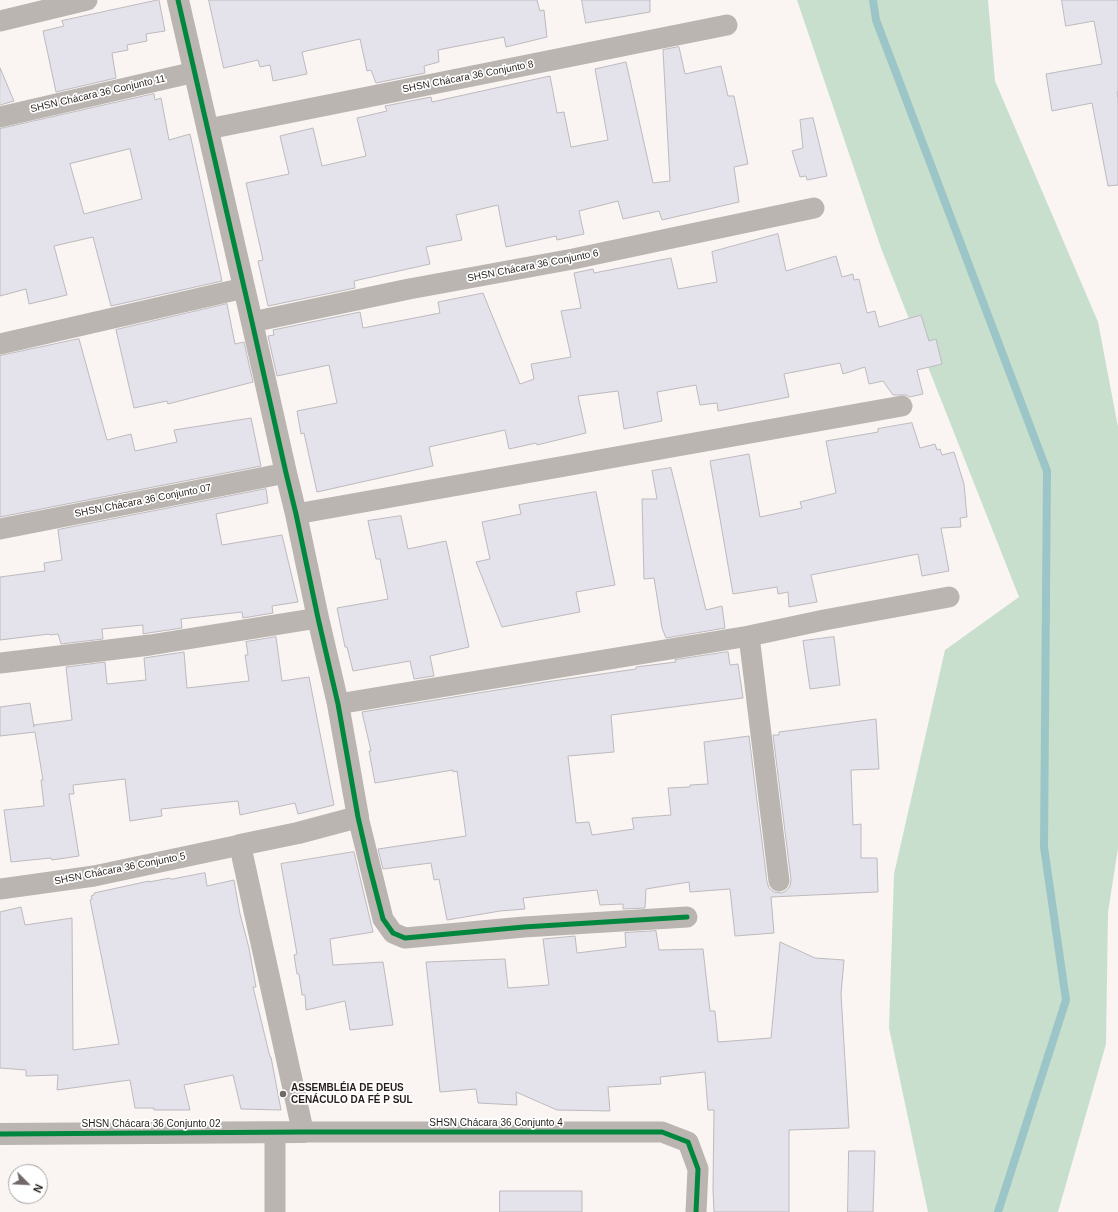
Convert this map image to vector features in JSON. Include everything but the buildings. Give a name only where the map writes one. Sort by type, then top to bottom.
[{"type":"street","points":[[0,21],[87,0]]},
{"type":"street","points":[[178,0],[296,514],[338,704],[358,817],[383,919],[394,933],[405,938],[524,927],[687,917]]},
{"type":"street","name":"SHSN Chácara 36 Conjunto 8","points":[[208,129],[727,26]]},
{"type":"street","name":"SHSN Chácara 36 Conjunto 11","points":[[0,117],[195,72]]},
{"type":"street","name":"SHSN Chácara 36 Conjunto 6","points":[[252,322],[409,289],[573,259],[814,208]]},
{"type":"street","points":[[0,344],[244,288]]},
{"type":"street","points":[[296,514],[902,406]]},
{"type":"street","name":"SHSN Chácara 36 Conjunto 07","points":[[0,529],[286,473]]},
{"type":"street","points":[[338,704],[749,636],[824,620],[949,597]]},
{"type":"street","points":[[0,663],[150,645],[318,618]]},
{"type":"street","points":[[749,636],[779,881]]},
{"type":"street","points":[[302,1132],[240,845],[298,833],[358,817]]},
{"type":"street","name":"SHSN Chácara 36 Conjunto 5","points":[[0,889],[94,876],[240,845]]},
{"type":"street","name":"SHSN Chácara 36 Conjunto 02","points":[[0,1134],[302,1132]]},
{"type":"street","name":"SHSN Chácara 36 Conjunto 4","points":[[302,1132],[662,1132],[688,1142],[698,1169],[696,1212]]},
{"type":"street","points":[[275,1133],[275,1212]]},
{"type":"green space","points":[[797,0],[988,0],[995,81],[1098,322],[1118,427],[1118,848],[1108,912],[1106,1044],[1058,1212],[928,1212],[889,1028],[894,874],[945,650],[1019,597],[881,248]]},
{"type":"waterway","points":[[873,0],[876,20],[1047,471],[1044,847],[1066,1000],[998,1212]]},
{"type":"cycle path","points":[[178,0],[296,514],[338,704],[358,817],[383,919],[393,933],[405,938],[524,927],[687,917]]},
{"type":"cycle path","points":[[0,1134],[662,1132],[688,1142],[698,1169],[696,1212]]},
{"type":"place","name":"ASSEMBLÉIA DE DEUS CENÁCULO DA FÉ P SUL","points":[[283,1094]]}]
